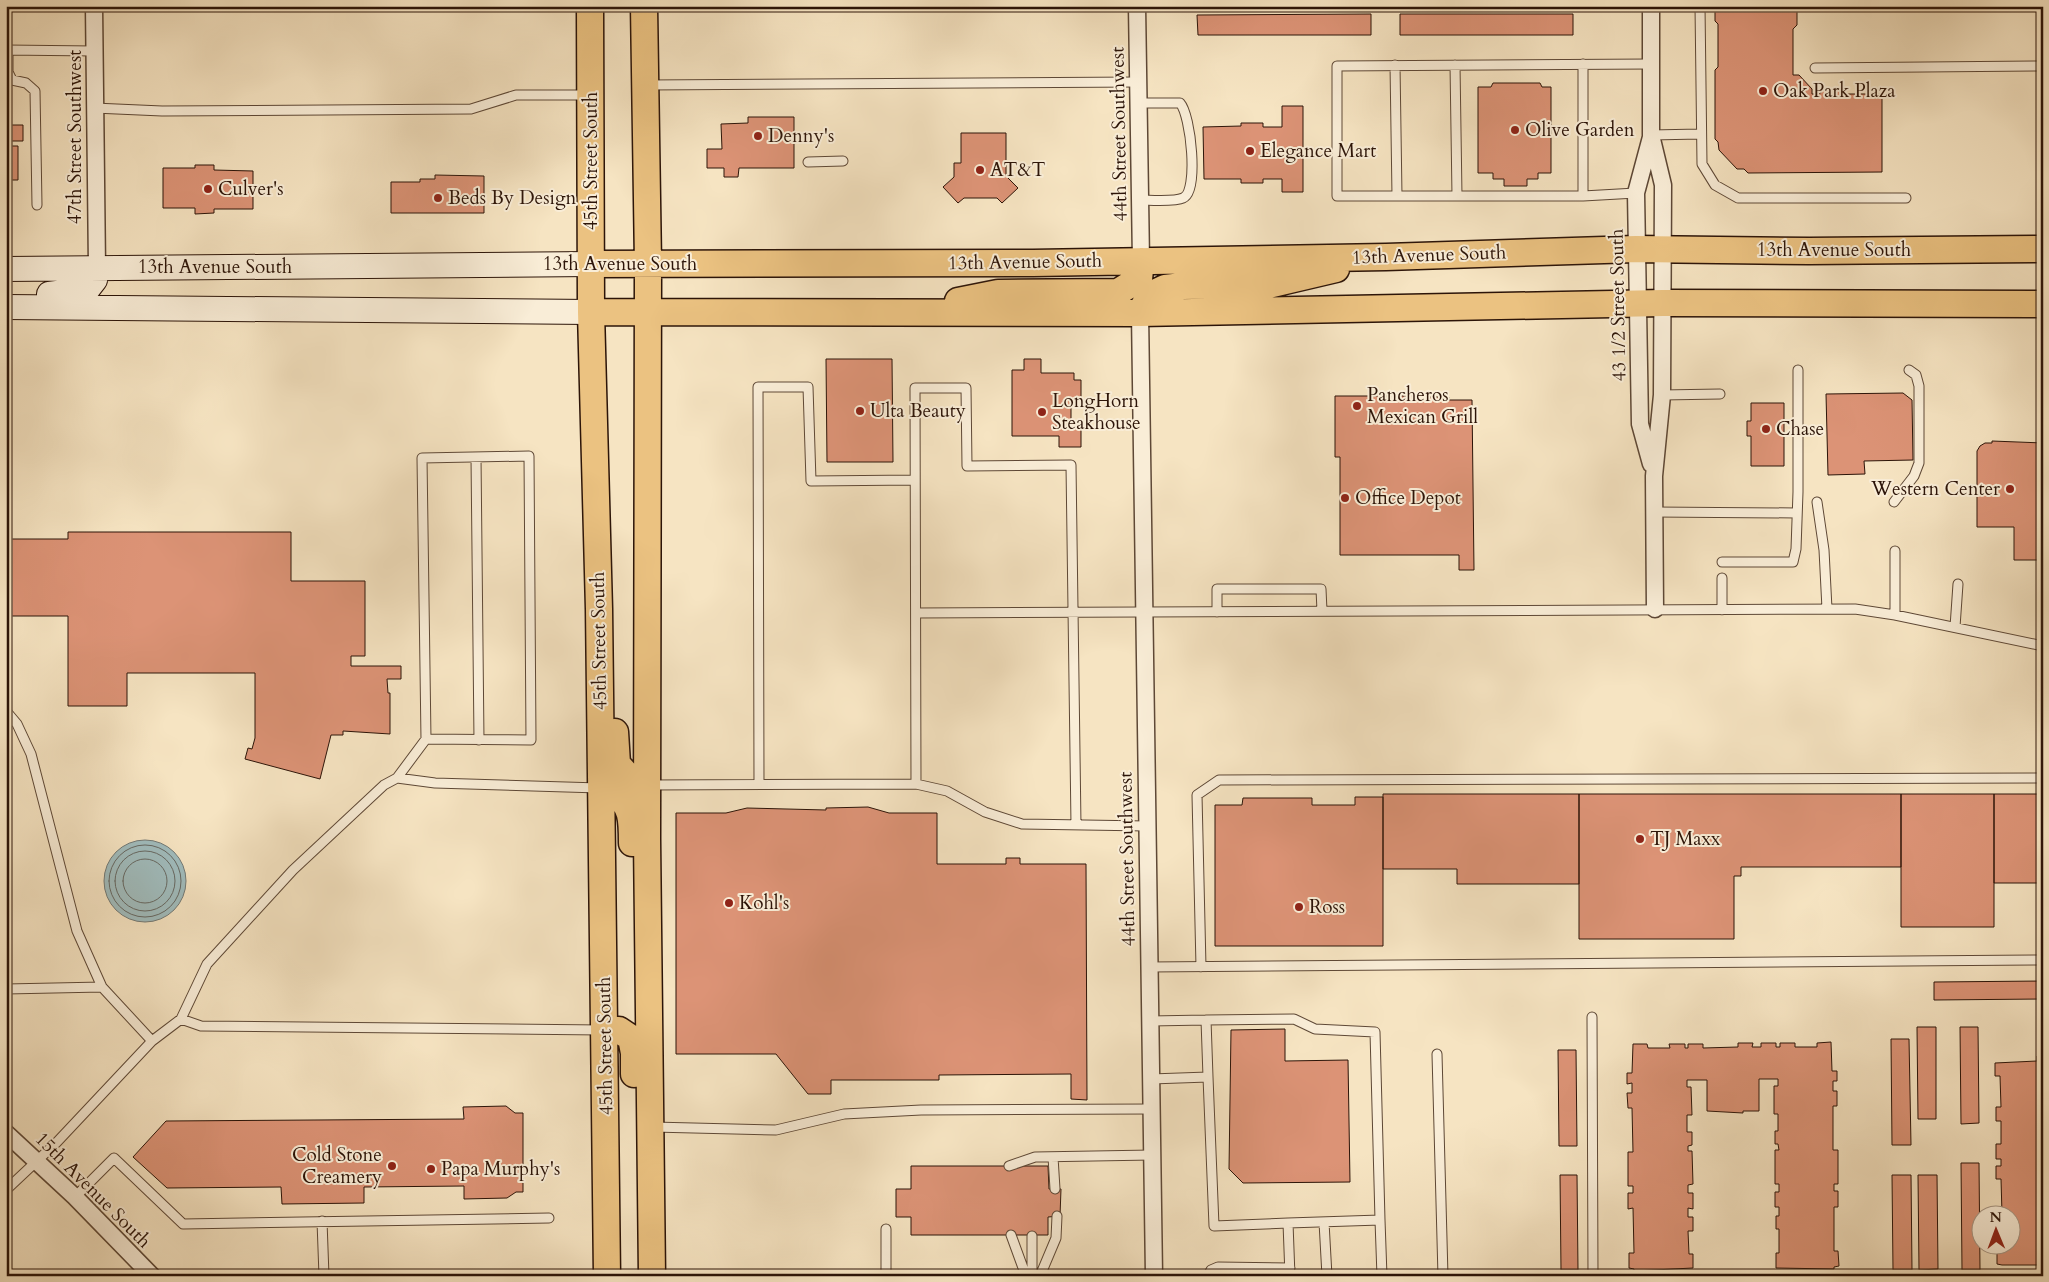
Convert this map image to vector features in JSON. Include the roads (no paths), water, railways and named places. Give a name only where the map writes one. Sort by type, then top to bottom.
[{"type":"main road","name":"45th Street South","points":[[590,6],[591,312],[601,788],[607,1276]]},
{"type":"main road","points":[[631,6],[644,85]]},
{"type":"main road","points":[[644,6],[648,263],[647,785],[652,1276]]},
{"type":"main road","name":"13th Avenue South","points":[[6,269],[648,263],[1033,264],[1386,257],[1636,249],[1818,251],[2043,249]]},
{"type":"main road","points":[[1140,313],[1150,295],[1165,288],[1268,285],[1386,257]]},
{"type":"main road","points":[[898,312],[998,293],[1118,292],[1139,280],[1141,261]]},
{"type":"main road","points":[[6,294],[69,293],[88,289],[95,280],[96,268]]},
{"type":"main road","points":[[6,308],[1140,313],[1637,303],[2043,304]]},
{"type":"main road","points":[[596,533],[612,625],[617,764],[635,784],[647,785]]},
{"type":"main road","points":[[601,788],[614,789],[626,802],[632,818],[632,945],[635,990],[649,1018]]},
{"type":"main road","points":[[605,1030],[619,1030],[631,1038],[634,1053],[634,1112],[640,1140],[650,1160]]},
{"type":"street","name":"47th Street Southwest","points":[[94,6],[96,268]]},
{"type":"street","name":"44th Street Southwest","points":[[1138,6],[1141,261]]},
{"type":"street","name":"43 1/2 Street South","points":[[1650,6],[1651,134],[1663,185],[1662,395],[1654,476],[1655,610]]},
{"type":"street","name":"43 1/2 Street South","points":[[1651,134],[1636,193],[1636,249],[1640,424],[1654,476]]},
{"type":"street","name":"44th Street Southwest","points":[[1140,313],[1154,1276]]},
{"type":"street","name":"15th Avenue South","points":[[6,1133],[38,1160],[152,1276]]},
{"type":"lane","points":[[1700,6],[1700,134],[1702,164],[1715,186],[1738,198],[1906,198]]},
{"type":"lane","points":[[37,205],[35,91],[26,82],[12,80],[8,76],[7,50],[94,51]]},
{"type":"lane","points":[[1583,64],[1583,196]]},
{"type":"lane","points":[[1636,193],[1583,196],[1337,196],[1337,66],[1651,64]]},
{"type":"lane","points":[[1455,65],[1457,196]]},
{"type":"lane","points":[[1395,66],[1397,196]]},
{"type":"lane","points":[[1815,68],[2043,66]]},
{"type":"lane","points":[[644,85],[1138,82]]},
{"type":"lane","points":[[94,108],[162,110],[471,109],[516,94],[590,95]]},
{"type":"lane","points":[[1139,103],[1180,104],[1185,108],[1188,122],[1192,180],[1190,193],[1182,199],[1140,200]]},
{"type":"lane","points":[[1651,134],[1700,134]]},
{"type":"lane","points":[[808,162],[843,161]]},
{"type":"lane","points":[[1722,562],[1793,562],[1796,549],[1798,370]]},
{"type":"lane","points":[[1894,502],[1914,476],[1919,463],[1919,386],[1916,375],[1909,370]]},
{"type":"lane","points":[[760,784],[758,387],[808,387],[811,481],[916,480]]},
{"type":"lane","points":[[916,784],[915,388],[966,388],[967,466],[1071,465],[1076,825]]},
{"type":"lane","points":[[1662,395],[1720,394]]},
{"type":"lane","points":[[6,1190],[38,1160],[152,1041],[181,1019],[207,964],[293,870],[384,785],[397,778],[426,739],[422,458],[529,456],[531,740],[426,739]]},
{"type":"lane","points":[[476,457],[479,740]]},
{"type":"lane","points":[[1817,502],[1824,550],[1827,609]]},
{"type":"lane","points":[[1654,512],[1796,513]]},
{"type":"lane","points":[[1895,551],[1895,614]]},
{"type":"lane","points":[[1722,578],[1722,610]]},
{"type":"lane","points":[[1955,627],[1958,584]]},
{"type":"lane","points":[[1217,612],[1217,588],[1321,588],[1322,611]]},
{"type":"lane","points":[[916,613],[1855,609],[1895,614],[2043,646]]},
{"type":"lane","points":[[6,711],[17,724],[31,754],[78,931],[102,987],[152,1041]]},
{"type":"lane","points":[[397,778],[435,783],[601,788]]},
{"type":"lane","points":[[1201,967],[1197,795],[1219,780],[2043,778]]},
{"type":"lane","points":[[647,785],[916,784],[947,791],[985,812],[1008,822],[1022,824],[1147,826]]},
{"type":"lane","points":[[1149,968],[2043,960]]},
{"type":"lane","points":[[6,989],[102,987]]},
{"type":"lane","points":[[1592,1017],[1593,1276]]},
{"type":"lane","points":[[181,1019],[201,1026],[605,1030]]},
{"type":"lane","points":[[1150,1021],[1294,1019],[1315,1028],[1375,1032],[1382,1276]]},
{"type":"lane","points":[[1206,1020],[1214,1226],[1380,1220]]},
{"type":"lane","points":[[1437,1054],[1443,1276]]},
{"type":"lane","points":[[1151,1079],[1208,1077]]},
{"type":"lane","points":[[650,1127],[776,1130],[844,1114],[921,1110],[1152,1109]]},
{"type":"lane","points":[[1009,1166],[1035,1157],[1152,1155]]},
{"type":"lane","points":[[1030,1166],[1035,1157]]},
{"type":"lane","points":[[1053,1157],[1055,1189]]},
{"type":"lane","points":[[75,1197],[114,1158],[183,1224],[549,1218]]},
{"type":"lane","points":[[1040,1276],[1056,1238],[1056,1216]]},
{"type":"lane","points":[[322,1222],[324,1276]]},
{"type":"lane","points":[[1324,1222],[1327,1276]]},
{"type":"lane","points":[[1208,1276],[1211,1270],[1218,1267],[1290,1272],[1288,1223]]},
{"type":"lane","points":[[886,1229],[886,1276]]},
{"type":"lane","points":[[1011,1235],[1026,1276]]},
{"type":"lane","points":[[1032,1236],[1032,1276]]},
{"type":"water","points":[[145,840],[161,843],[174,852],[183,865],[186,881],[183,897],[174,910],[161,919],[145,922],[129,919],[116,910],[107,897],[104,881],[107,865],[116,852],[129,843]]},
{"type":"place","name":"Oak Park Plaza","points":[[1763,91]]},
{"type":"place","name":"Olive Garden","points":[[1515,130]]},
{"type":"place","name":"Denny's","points":[[758,136]]},
{"type":"place","name":"Elegance Mart","points":[[1250,151]]},
{"type":"place","name":"AT&T","points":[[980,170]]},
{"type":"place","name":"Culver's","points":[[208,189]]},
{"type":"place","name":"Beds By Design","points":[[438,198]]},
{"type":"place","name":"Pancheros Mexican Grill","points":[[1357,406]]},
{"type":"place","name":"Ulta Beauty","points":[[860,411]]},
{"type":"place","name":"LongHorn Steakhouse","points":[[1042,412]]},
{"type":"place","name":"Chase","points":[[1766,429]]},
{"type":"place","name":"Western Center","points":[[2010,489]]},
{"type":"place","name":"Office Depot","points":[[1345,498]]},
{"type":"place","name":"TJ Maxx","points":[[1640,839]]},
{"type":"place","name":"Kohl's","points":[[729,903]]},
{"type":"place","name":"Ross","points":[[1299,907]]},
{"type":"place","name":"Cold Stone Creamery","points":[[392,1166]]},
{"type":"place","name":"Papa Murphy's","points":[[431,1169]]}]
